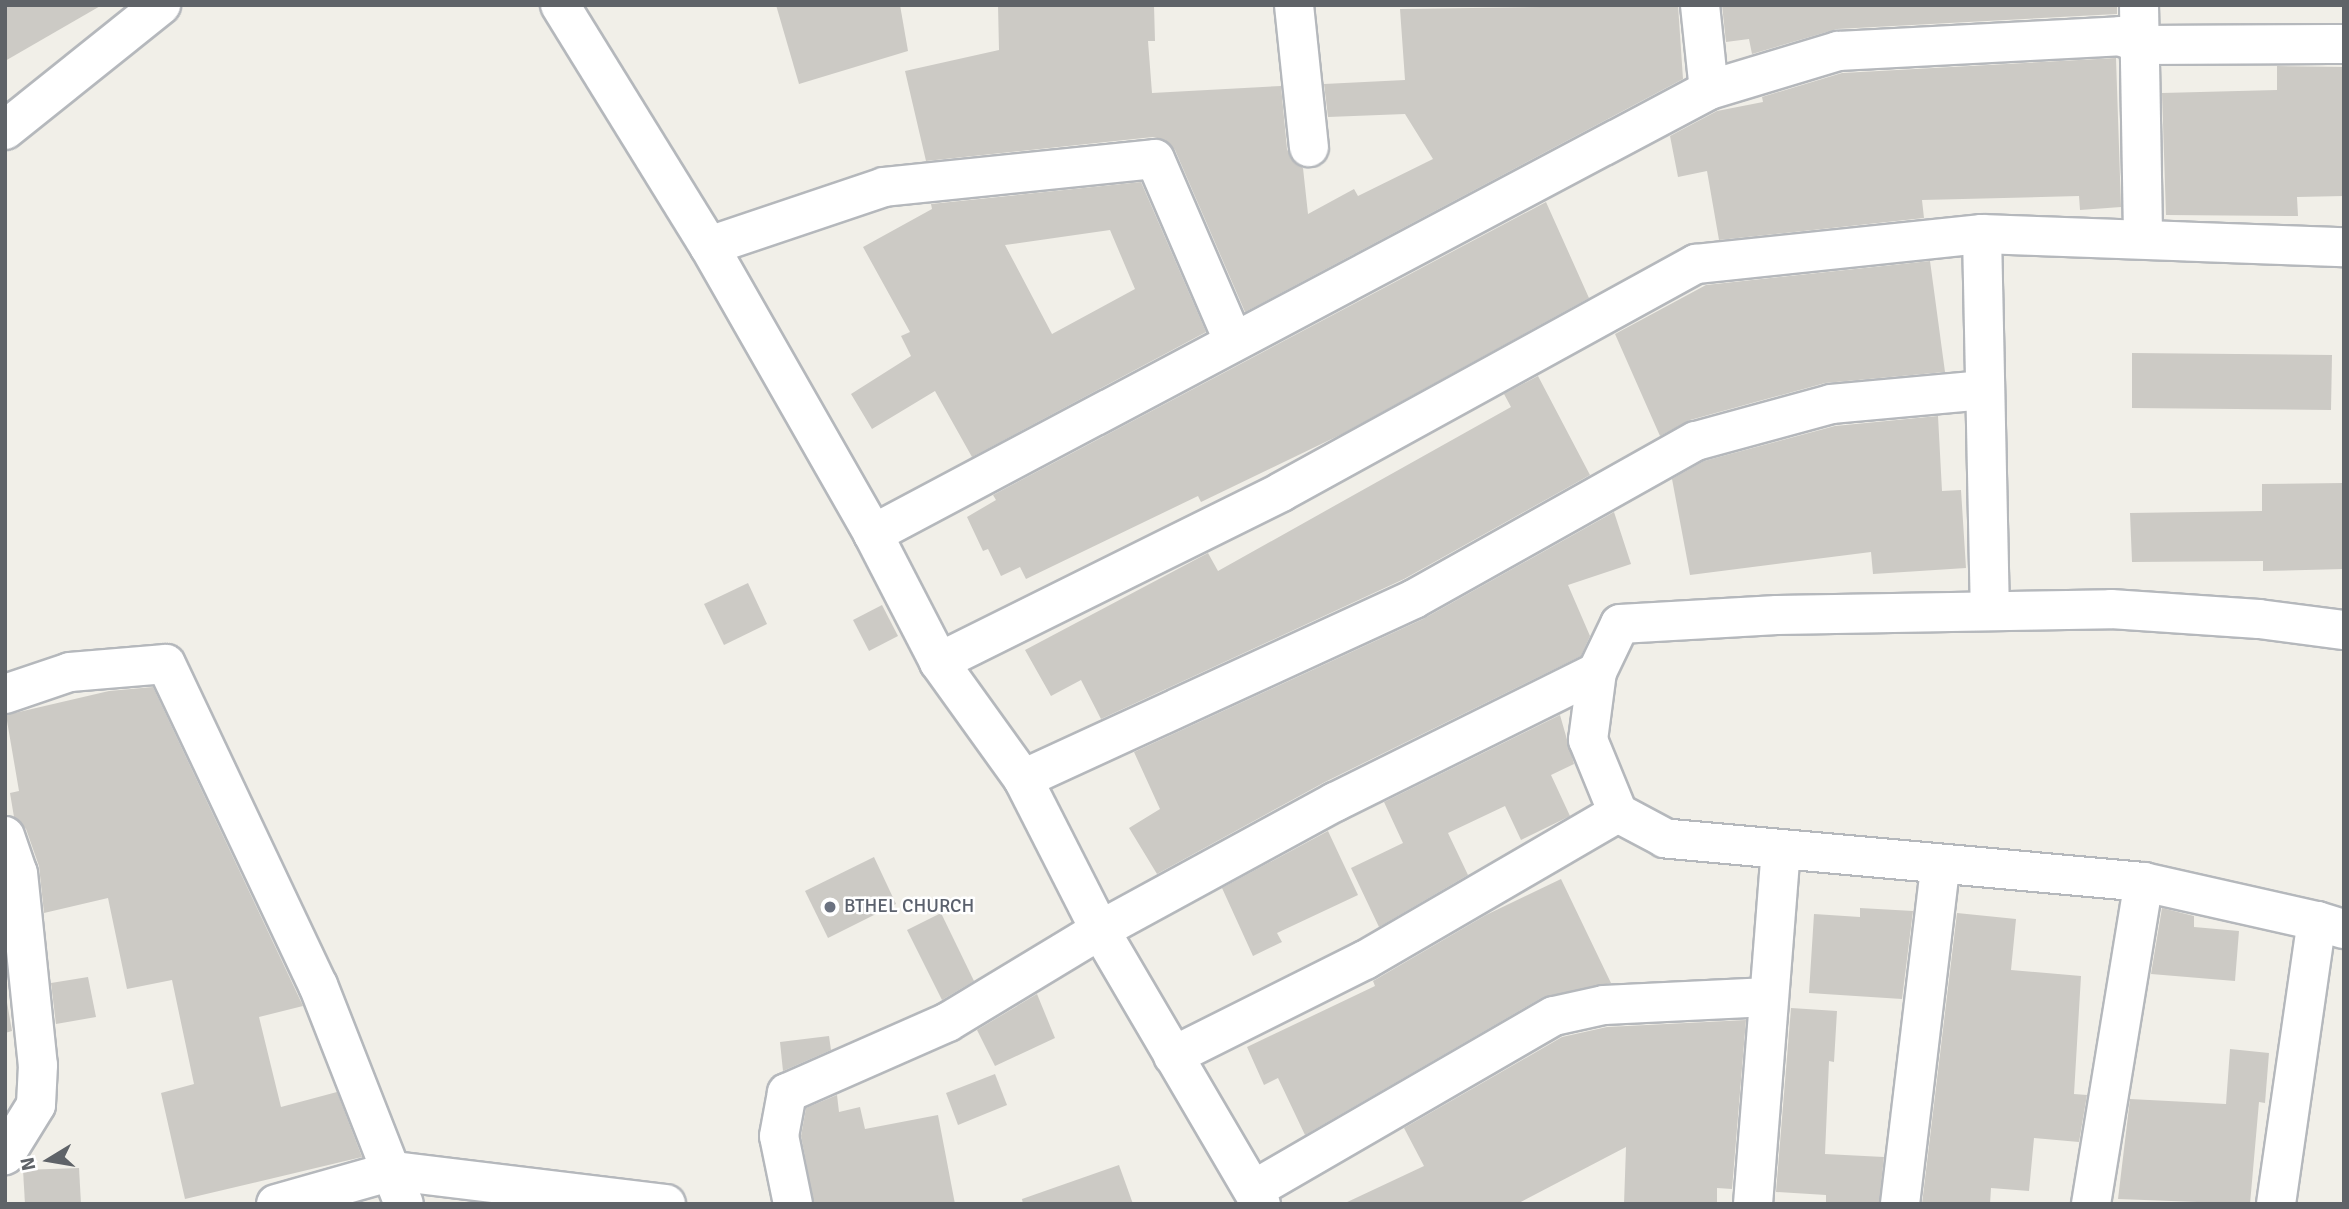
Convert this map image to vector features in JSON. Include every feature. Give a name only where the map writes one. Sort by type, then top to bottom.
[{"type":"street","points":[[5,130],[161,5]]},
{"type":"street","points":[[1294,5],[1309,147]]},
{"type":"street","points":[[1700,5],[1709,90]]},
{"type":"street","points":[[2139,5],[2142,45],[2143,239]]},
{"type":"street","points":[[570,8],[873,534],[939,662],[1023,779],[1100,930],[1258,1196],[1554,1016],[1604,1005],[1769,997]]},
{"type":"street","points":[[873,534],[1709,90],[1838,51],[2120,36],[2142,45],[2344,44]]},
{"type":"street","points":[[709,246],[884,187],[1155,159],[1234,342]]},
{"type":"street","points":[[1982,234],[1990,611]]},
{"type":"street","points":[[939,662],[1281,492],[1696,264],[1982,234],[2344,247]]},
{"type":"street","points":[[1023,779],[1414,599],[1696,441],[1831,404],[1984,390]]},
{"type":"street","points":[[2276,1204],[2331,925],[2144,881],[1940,867],[1665,838],[1618,813],[1588,740],[1597,672],[1620,624],[1777,615],[2111,609],[2259,619],[2344,630]]},
{"type":"street","points":[[5,694],[70,672],[166,664],[318,985],[399,1188]]},
{"type":"street","points":[[793,1204],[779,1136],[788,1093],[948,1022],[1100,930],[1335,802],[1597,672]]},
{"type":"street","points":[[1173,1056],[1365,960],[1618,813]]},
{"type":"street","points":[[5,836],[18,873],[38,1065],[36,1105],[9,1142]]},
{"type":"street","points":[[1753,1204],[1782,852]]},
{"type":"street","points":[[1900,1204],[1940,867]]},
{"type":"street","points":[[2091,1204],[2144,881]]},
{"type":"street","points":[[276,1204],[399,1188],[666,1204]]},
{"type":"building","points":[[5,5],[102,5],[5,61]]},
{"type":"building","points":[[776,5],[900,5],[908,51],[799,84]]},
{"type":"building","points":[[998,5],[1154,5],[1155,41],[1148,41],[1152,93],[1281,86],[1287,149],[1292,160],[1303,168],[1308,214],[1354,189],[1358,196],[1433,159],[1405,114],[1328,117],[1324,84],[1405,80],[1400,9],[1678,5],[1683,79],[1245,312],[1175,150],[1165,140],[1153,137],[926,161],[905,71],[999,50]]},
{"type":"building","points":[[1722,5],[2117,5],[2117,14],[1837,29],[1752,54],[1749,39],[1726,42]]},
{"type":"building","points":[[2116,58],[2121,207],[2080,210],[2079,196],[1922,200],[1924,218],[1719,240],[1707,171],[1678,177],[1670,136],[1717,111],[1763,102],[1762,97],[1842,73]]},
{"type":"building","points":[[2277,66],[2344,67],[2344,196],[2297,197],[2298,216],[2166,215],[2162,93],[2277,90]]},
{"type":"building","points":[[1141,182],[1206,332],[972,457],[935,391],[872,429],[851,394],[911,356],[901,336],[910,332],[863,247],[932,209],[931,204]],"holes":[[[1110,230],[1135,289],[1052,334],[1005,245]]]},
{"type":"building","points":[[1546,202],[1589,298],[1342,434],[1201,502],[1198,496],[1026,579],[1020,567],[1001,576],[988,549],[983,551],[967,517],[996,500],[993,495]]},
{"type":"building","points":[[1930,261],[1945,372],[1825,383],[1690,420],[1660,436],[1615,334],[1706,285]]},
{"type":"building","points":[[2132,353],[2332,355],[2331,410],[2132,408]]},
{"type":"building","points":[[1538,376],[1590,475],[1404,579],[1101,719],[1081,680],[1051,696],[1025,650],[1208,553],[1218,571],[1511,407],[1504,394]]},
{"type":"building","points":[[1938,416],[1942,491],[1961,490],[1966,568],[1873,574],[1871,552],[1690,575],[1672,479],[1704,461],[1835,426]]},
{"type":"building","points":[[2344,483],[2344,569],[2263,571],[2263,561],[2132,562],[2130,513],[2262,511],[2262,484]]},
{"type":"building","points":[[1614,512],[1631,564],[1568,585],[1590,636],[1581,656],[1325,782],[1157,874],[1129,828],[1160,809],[1134,752],[1423,619]]},
{"type":"building","points":[[748,583],[767,624],[724,645],[704,604]]},
{"type":"building","points":[[882,605],[898,636],[869,651],[853,620]]},
{"type":"building","points":[[153,687],[303,1006],[259,1017],[281,1107],[337,1092],[362,1157],[185,1199],[161,1093],[194,1084],[172,980],[127,989],[108,898],[44,913],[39,866],[26,829],[14,817],[10,793],[19,791],[6,715],[109,691]]},
{"type":"building","points":[[1560,715],[1574,764],[1551,775],[1570,816],[1521,840],[1505,806],[1448,833],[1468,875],[1379,927],[1351,868],[1403,843],[1384,802]]},
{"type":"building","points":[[1328,831],[1358,895],[1277,933],[1282,942],[1253,956],[1222,888]]},
{"type":"building","points":[[874,857],[896,904],[828,938],[805,891]]},
{"type":"building","points":[[1561,879],[1611,983],[1543,997],[1305,1135],[1278,1078],[1264,1085],[1247,1047],[1375,986],[1373,981],[1486,915]]},
{"type":"building","points":[[1860,908],[1913,911],[1902,999],[1809,993],[1814,914],[1860,917]]},
{"type":"building","points":[[2162,908],[2194,916],[2194,927],[2239,931],[2235,981],[2151,974]]},
{"type":"building","points":[[941,913],[974,981],[942,1000],[907,930]]},
{"type":"building","points":[[1957,913],[2016,919],[2011,970],[2081,976],[2074,1094],[2087,1095],[2079,1142],[2034,1138],[2029,1191],[1991,1188],[1990,1204],[1922,1204]]},
{"type":"building","points":[[88,977],[96,1017],[56,1024],[51,983]]},
{"type":"building","points":[[5,991],[12,1031],[5,1033]]},
{"type":"building","points":[[1037,994],[1055,1038],[995,1066],[977,1030]]},
{"type":"building","points":[[1791,1008],[1837,1011],[1834,1062],[1829,1061],[1825,1154],[1884,1157],[1879,1204],[1826,1204],[1826,1195],[1776,1192]]},
{"type":"building","points":[[1746,1020],[1732,1189],[1717,1188],[1717,1204],[1624,1204],[1626,1147],[1517,1204],[1343,1204],[1424,1166],[1404,1128],[1562,1037],[1607,1027]]},
{"type":"building","points":[[829,1036],[831,1050],[783,1071],[780,1042]]},
{"type":"building","points":[[2230,1049],[2269,1053],[2265,1103],[2259,1102],[2250,1204],[2118,1199],[2130,1099],[2226,1104]]},
{"type":"building","points":[[995,1074],[1007,1105],[958,1125],[946,1093]]},
{"type":"building","points":[[837,1095],[839,1112],[860,1107],[865,1129],[938,1115],[955,1204],[814,1204],[801,1136],[806,1108]]},
{"type":"building","points":[[1119,1165],[1133,1204],[1023,1204],[1022,1199]]},
{"type":"building","points":[[79,1168],[81,1204],[25,1204],[23,1170]]},
{"type":"place","name":"BTHEL CHURCH","points":[[830,907]]}]
